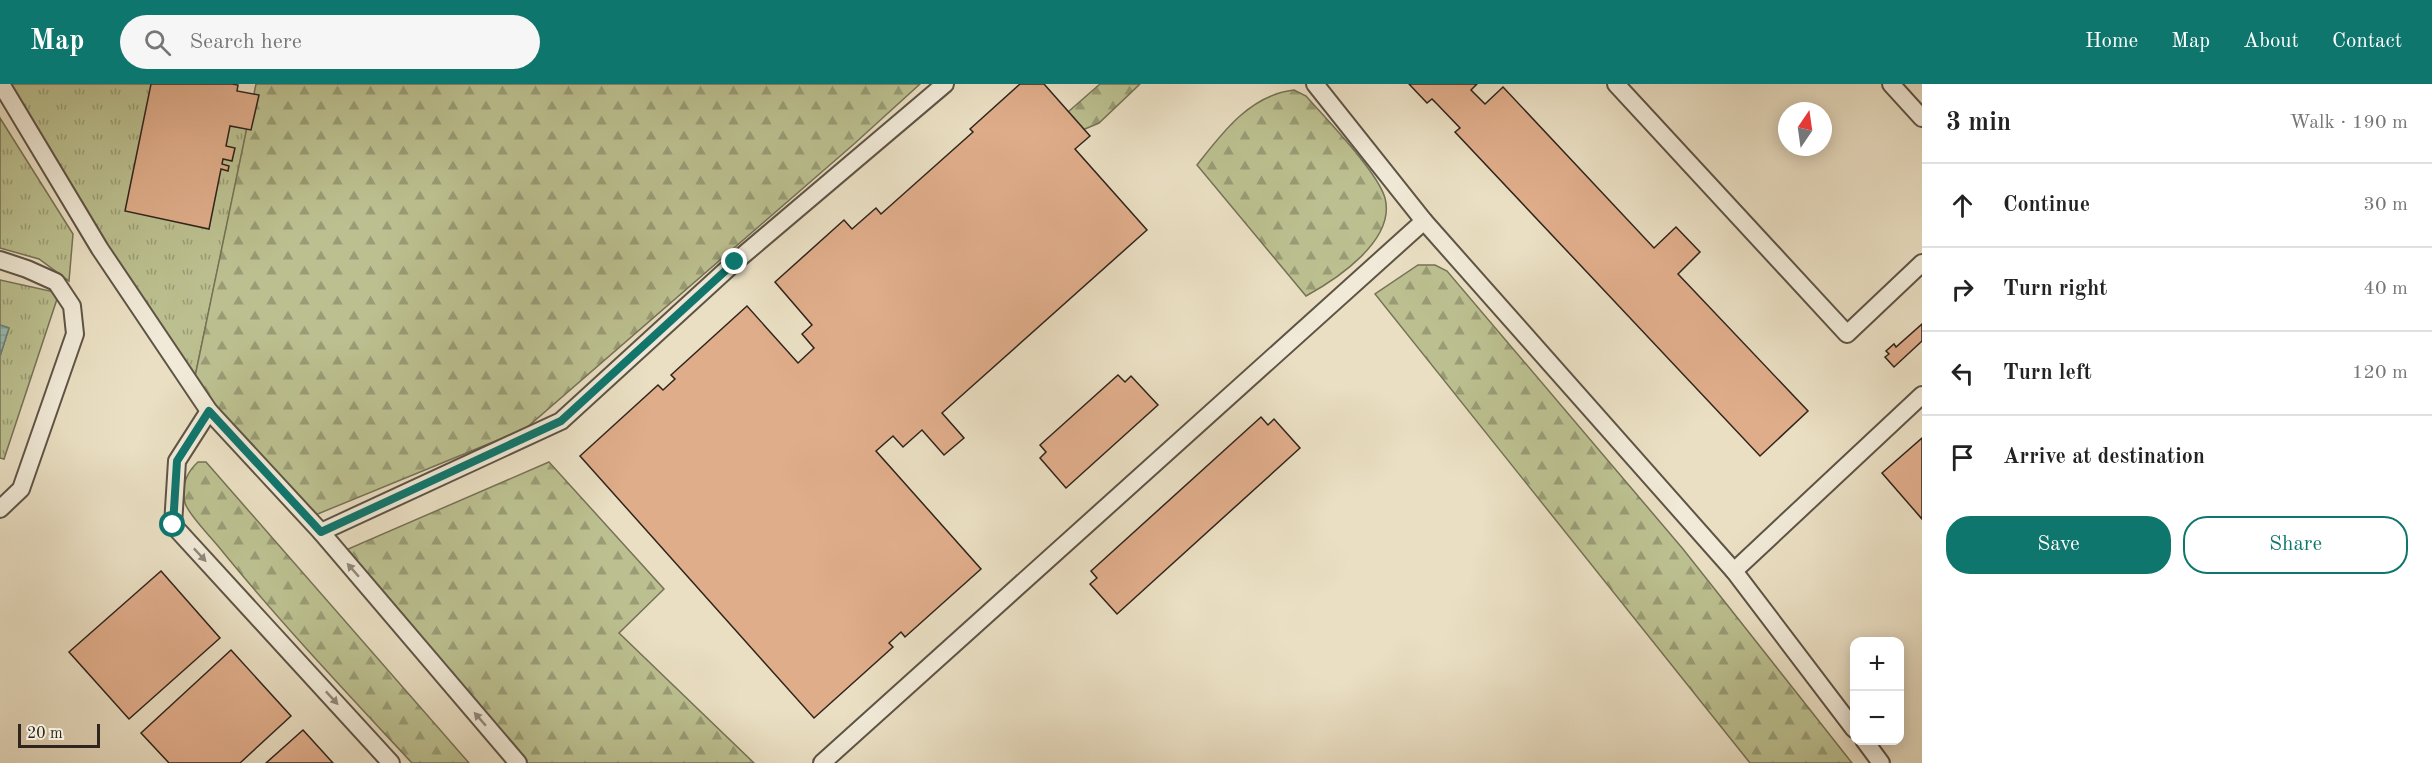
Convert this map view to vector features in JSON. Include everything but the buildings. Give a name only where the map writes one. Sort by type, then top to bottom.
[{"type":"lane","points":[[1,84],[100,249],[209,411],[321,532],[518,763]]},
{"type":"lane","points":[[321,532],[561,421],[735,262],[945,84]]},
{"type":"lane","points":[[1315,84],[1424,221],[1734,571],[1850,724]]},
{"type":"lane","points":[[1616,84],[1847,334],[1922,263]]},
{"type":"lane","points":[[1891,84],[1922,118]]},
{"type":"lane","points":[[822,763],[1424,221]]},
{"type":"lane","points":[[0,260],[56,282],[72,306],[75,334],[21,489],[0,508]]},
{"type":"lane","points":[[1734,571],[1922,395]]},
{"type":"lane","points":[[209,411],[177,461],[173,525],[392,763]]},
{"type":"lane","points":[[1867,745],[1881,763]]},
{"type":"green space","points":[[5,84],[189,84],[254,96],[192,391]]},
{"type":"green space","points":[[256,84],[920,84],[525,429],[303,520],[192,391]]},
{"type":"green space","points":[[1100,84],[1140,84],[1099,123],[1073,134],[1060,119]]},
{"type":"green space","points":[[1294,90],[1306,96],[1362,160],[1385,198],[1386,214],[1382,229],[1361,256],[1348,269],[1306,296],[1197,165],[1238,117],[1264,99]]},
{"type":"green space","points":[[0,118],[73,234],[69,281],[39,259],[0,248]]},
{"type":"green space","points":[[1418,265],[1435,265],[1447,271],[1683,549],[1852,763],[1750,763],[1375,294]]},
{"type":"green space","points":[[0,280],[59,293],[4,459],[0,458],[0,356],[9,328],[0,325]]},
{"type":"green space","points":[[198,462],[206,462],[469,763],[412,763],[313,656],[187,508],[184,486],[190,471]]},
{"type":"green space","points":[[549,462],[664,589],[619,633],[754,763],[512,763],[332,556]]},
{"type":"water","points":[[0,325],[9,328],[0,356]]},
{"type":"route","points":[[173,525],[177,461],[209,411],[321,532],[561,421],[735,262]]}]
